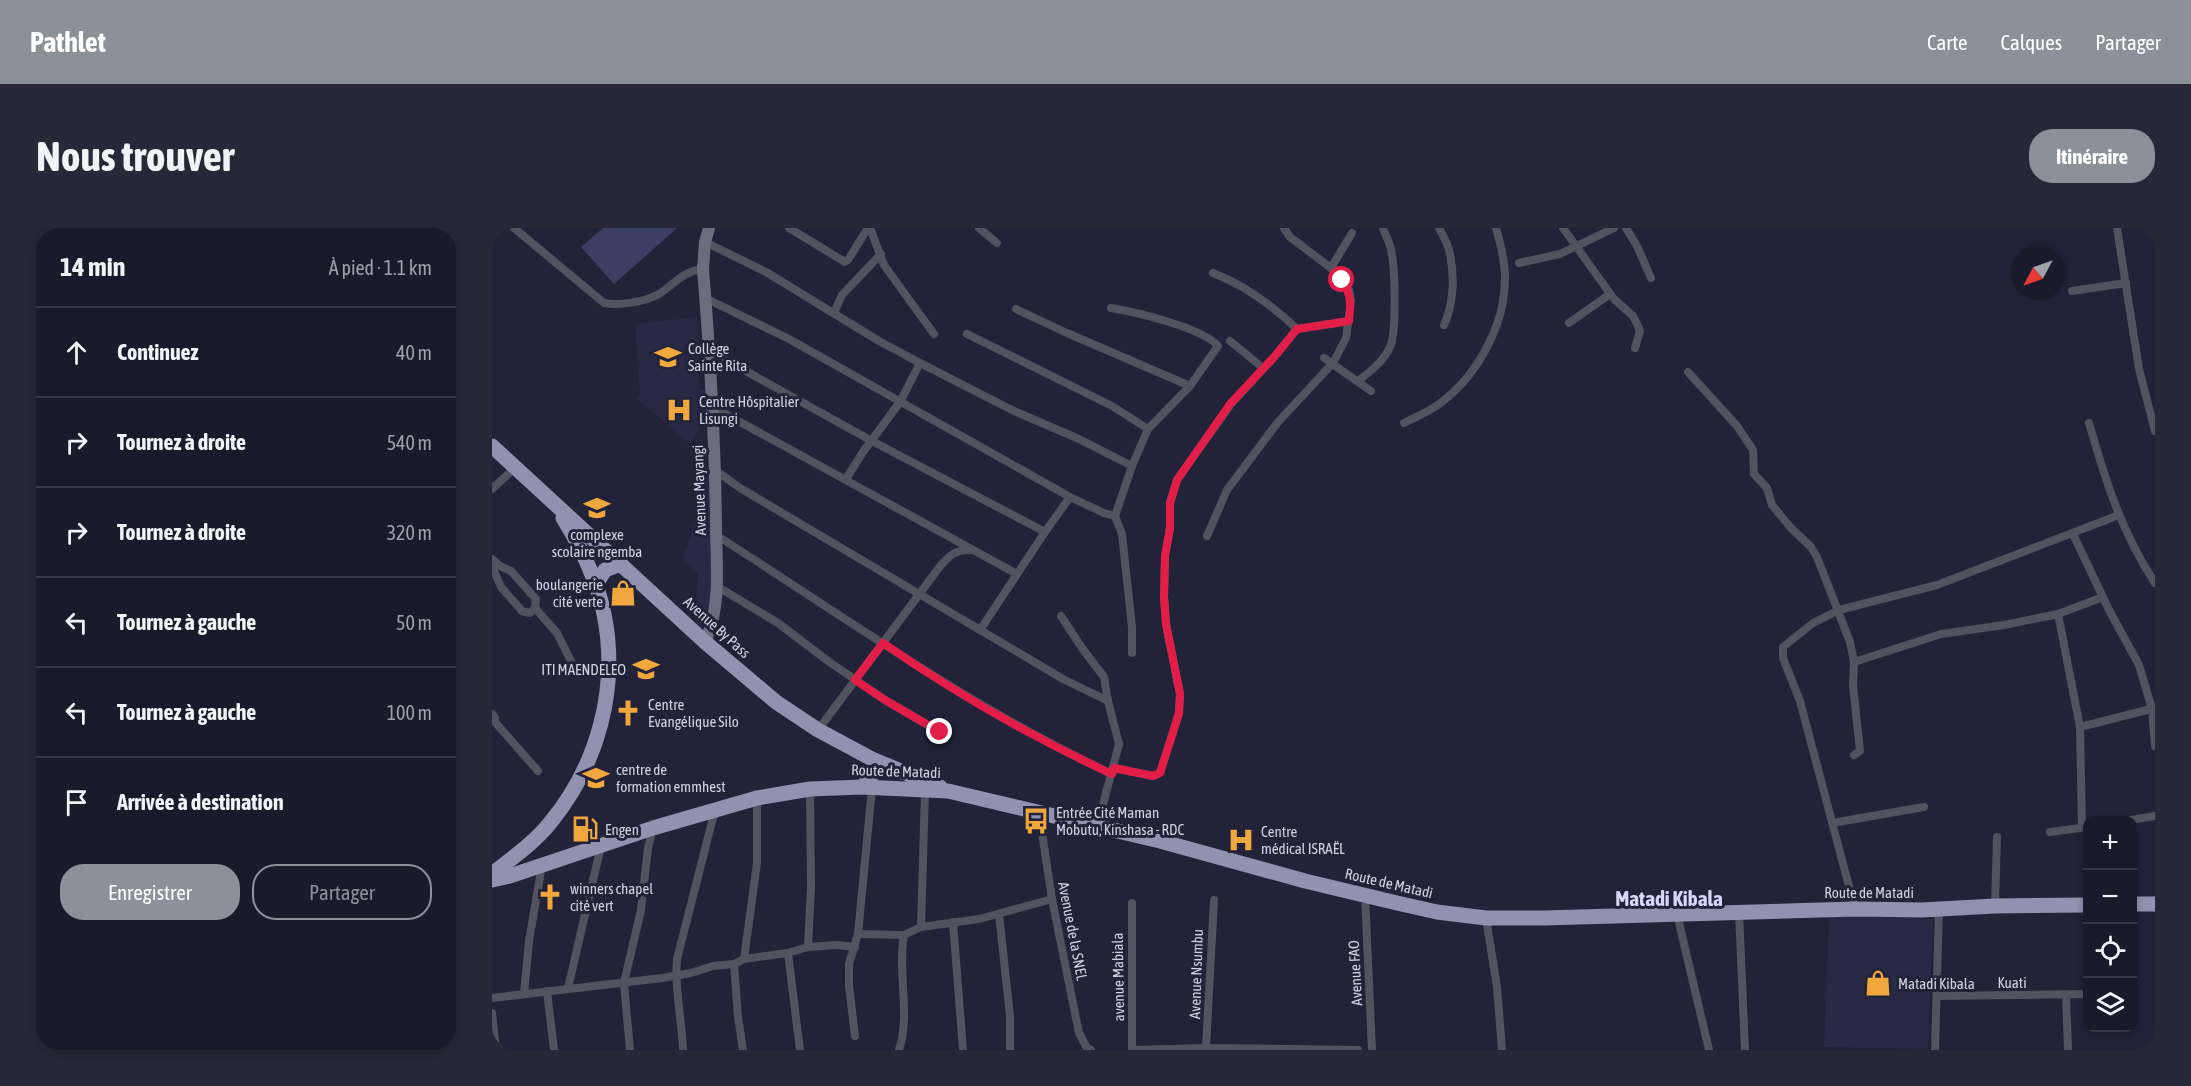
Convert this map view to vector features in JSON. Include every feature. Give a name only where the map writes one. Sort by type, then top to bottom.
[{"type":"highway","name":"Avenue By Pass","points":[[492,446],[705,642],[776,702],[818,730],[874,760],[948,791]]},
{"type":"highway","points":[[492,874],[534,840],[550,823],[574,788],[599,735],[605,711],[609,679],[604,614],[596,584],[576,540],[554,502]]},
{"type":"highway","points":[[596,584],[605,570],[621,564]]},
{"type":"highway","points":[[867,788],[875,767],[874,760]]},
{"type":"highway","name":"Route de Matadi","points":[[492,880],[653,828],[757,798],[810,789],[867,788],[948,791],[1160,841],[1365,896],[1437,912],[1486,918],[2083,905]]},
{"type":"highway","points":[[2137,904],[2155,904]]},
{"type":"street","points":[[514,228],[604,303],[622,303],[657,295],[687,272],[703,268]]},
{"type":"street","name":"Avenue Mayangi","points":[[705,642],[712,626],[717,587],[715,470],[703,268],[705,242],[709,228]]},
{"type":"street","points":[[789,228],[844,262],[848,260],[869,228]]},
{"type":"street","points":[[869,228],[891,276],[934,334]]},
{"type":"street","points":[[979,228],[996,243]]},
{"type":"street","points":[[1207,536],[1227,490],[1278,422],[1333,363],[1346,338],[1351,301],[1349,291],[1331,268],[1290,237],[1284,228]]},
{"type":"street","points":[[1358,381],[1385,356],[1391,345],[1394,327],[1391,249],[1383,228]]},
{"type":"street","points":[[1439,228],[1449,249],[1452,295],[1449,314],[1444,325]]},
{"type":"street","points":[[1404,423],[1431,410],[1456,389],[1489,343],[1500,316],[1505,280],[1504,259],[1496,228]]},
{"type":"street","points":[[1563,228],[1610,294],[1633,316],[1640,331],[1635,348]]},
{"type":"street","points":[[1519,263],[1577,248],[1614,228]]},
{"type":"street","points":[[1626,228],[1651,278]]},
{"type":"street","points":[[2117,228],[2139,369],[2155,432]]},
{"type":"street","points":[[1331,268],[1352,233]]},
{"type":"street","points":[[705,242],[766,272],[879,341],[920,363],[1014,411],[1132,465]]},
{"type":"street","points":[[834,313],[842,295],[880,254]]},
{"type":"street","points":[[1212,273],[1239,285],[1274,309],[1297,329]]},
{"type":"street","points":[[2072,291],[2126,283]]},
{"type":"street","points":[[1569,323],[1610,294]]},
{"type":"street","points":[[705,298],[789,339],[1070,498],[1115,516]]},
{"type":"street","points":[[1111,308],[1144,315],[1200,334],[1218,345],[1190,386],[1148,429],[1132,465],[1115,516],[1122,534],[1132,627],[1132,653]]},
{"type":"street","points":[[1016,309],[1190,386]]},
{"type":"street","points":[[716,535],[976,703],[1030,733],[1113,771],[1153,776],[1160,773],[1179,713],[1180,694],[1166,624],[1164,597],[1170,503],[1177,480],[1230,404],[1297,329],[1349,321]]},
{"type":"street","points":[[967,334],[1112,406],[1148,429]]},
{"type":"street","points":[[1230,342],[1263,368]]},
{"type":"street","points":[[708,350],[872,441],[1045,532]]},
{"type":"street","points":[[1324,358],[1371,391]]},
{"type":"street","points":[[846,480],[900,402],[920,363]]},
{"type":"street","points":[[1688,372],[1722,408],[1751,447],[1754,453],[1754,474],[1767,489],[1776,510],[1817,557],[1839,610],[1854,662],[1853,685],[1860,751],[1854,755]]},
{"type":"street","points":[[711,405],[1017,574]]},
{"type":"street","points":[[2090,423],[2106,482],[2119,515],[2131,542],[2155,583]]},
{"type":"street","points":[[492,489],[516,467]]},
{"type":"street","points":[[715,470],[740,488],[1063,679],[1108,701]]},
{"type":"street","points":[[980,630],[1070,498]]},
{"type":"street","points":[[1855,909],[1800,701],[1781,652],[1783,647],[1813,623],[1839,610],[1929,588],[2119,515]]},
{"type":"street","points":[[2073,534],[2139,665],[2153,708],[2155,746]]},
{"type":"street","points":[[818,730],[950,555],[958,550],[974,550]]},
{"type":"street","points":[[492,559],[499,583],[522,611],[527,613],[534,610],[537,602],[529,591],[511,571],[496,567]]},
{"type":"street","points":[[2146,570],[2155,564]]},
{"type":"street","points":[[717,587],[778,623],[885,700],[940,732]]},
{"type":"street","points":[[1854,662],[1941,634],[2058,614],[2103,597]]},
{"type":"street","points":[[534,610],[551,633]]},
{"type":"street","points":[[534,610],[557,633],[575,669]]},
{"type":"street","points":[[2058,614],[2080,727],[2084,816]]},
{"type":"street","points":[[1061,616],[1086,654],[1101,670],[1119,744],[1097,827]]},
{"type":"street","points":[[2080,727],[2153,708]]},
{"type":"street","points":[[493,721],[536,773]]},
{"type":"street","points":[[855,1036],[849,986],[849,964],[858,934],[867,788]]},
{"type":"street","points":[[808,947],[811,886],[810,789]]},
{"type":"street","points":[[921,927],[925,791]]},
{"type":"street","points":[[744,959],[757,863],[757,798]]},
{"type":"street","points":[[1832,823],[1924,807]]},
{"type":"street","points":[[683,1050],[681,1007],[675,975],[677,959],[715,809]]},
{"type":"street","name":"Avenue de la SNEL","points":[[1039,813],[1052,899],[1079,1033],[1087,1049]]},
{"type":"street","points":[[2137,819],[2155,816]]},
{"type":"street","points":[[2050,832],[2083,827]]},
{"type":"street","points":[[630,1050],[624,983],[641,910],[648,849],[653,828]]},
{"type":"street","points":[[1995,906],[1997,837]]},
{"type":"street","points":[[568,988],[601,846]]},
{"type":"street","points":[[524,994],[529,941],[542,865]]},
{"type":"street","name":"Avenue FAO","points":[[1365,896],[1372,1050]]},
{"type":"street","points":[[858,934],[904,935],[921,927],[979,919],[1052,899]]},
{"type":"street","name":"Avenue Nsumbu","points":[[1206,1048],[1214,900]]},
{"type":"street","name":"avenue Mabiala","points":[[1132,903],[1132,1050]]},
{"type":"street","points":[[1935,1050],[1939,908]]},
{"type":"street","points":[[1739,912],[1744,1050]]},
{"type":"street","points":[[999,914],[1010,1016],[1010,1050]]},
{"type":"street","points":[[1677,914],[1709,1050]]},
{"type":"street","points":[[1486,918],[1497,987],[1502,1050]]},
{"type":"street","points":[[953,922],[963,1050]]},
{"type":"street","points":[[899,1050],[904,1034],[902,951],[904,935]]},
{"type":"street","points":[[492,998],[675,975],[808,947],[837,945],[855,947]]},
{"type":"street","points":[[788,953],[800,1050]]},
{"type":"street","points":[[734,964],[743,1050]]},
{"type":"street","points":[[547,991],[554,1050]]},
{"type":"street","name":"Kuati","points":[[1937,996],[2083,994]]},
{"type":"street","points":[[2066,995],[2068,1050]]},
{"type":"street","points":[[492,1013],[496,1050]]},
{"type":"street","points":[[1132,1050],[1206,1048],[1358,1050]]},
{"type":"shaded area","points":[[603,228],[677,228],[614,284],[581,247]]},
{"type":"shaded area","name":"Collège Sainte Rita","points":[[697,317],[700,390],[707,390],[708,421],[700,421],[700,430],[689,443],[637,399],[640,395],[635,324]]},
{"type":"shaded area","points":[[704,467],[712,474],[715,587],[707,630],[695,621],[698,573],[683,559],[694,523]]},
{"type":"shaded area","name":"Matadi Kibala","points":[[1829,916],[1933,919],[1928,1049],[1824,1047]]},
{"type":"place","name":"Collège Sainte Rita","points":[[668,357]]},
{"type":"place","name":"Centre Hôspitalier Lisungi","points":[[679,410]]},
{"type":"place","name":"complexe scolaire ngemba","points":[[597,508]]},
{"type":"place","name":"boulangerie cité verte","points":[[623,593]]},
{"type":"place","name":"ITI MAENDELEO","points":[[646,669]]},
{"type":"place","name":"Centre Evangélique Silo","points":[[628,713]]},
{"type":"place","name":"centre de formation emmhest","points":[[596,778]]},
{"type":"place","name":"Entrée Cité Maman Mobutu, Kinshasa - RDC","points":[[1036,821]]},
{"type":"place","name":"Engen","points":[[585,829]]},
{"type":"place","name":"Centre médical ISRAËL","points":[[1241,840]]},
{"type":"place","name":"winners chapel cité vert","points":[[550,897]]},
{"type":"place","name":"Matadi Kibala","points":[[1878,983]]},
{"type":"district","name":"Matadi Kibala","points":[[1669,898]]},
{"type":"route","points":[[940,732],[855,680],[883,643],[976,703],[1112,774],[1114,768],[1153,776],[1160,773],[1179,713],[1180,694],[1166,624],[1164,597],[1170,503],[1177,480],[1230,404],[1297,329],[1349,321],[1351,301],[1349,291],[1342,280]]}]
